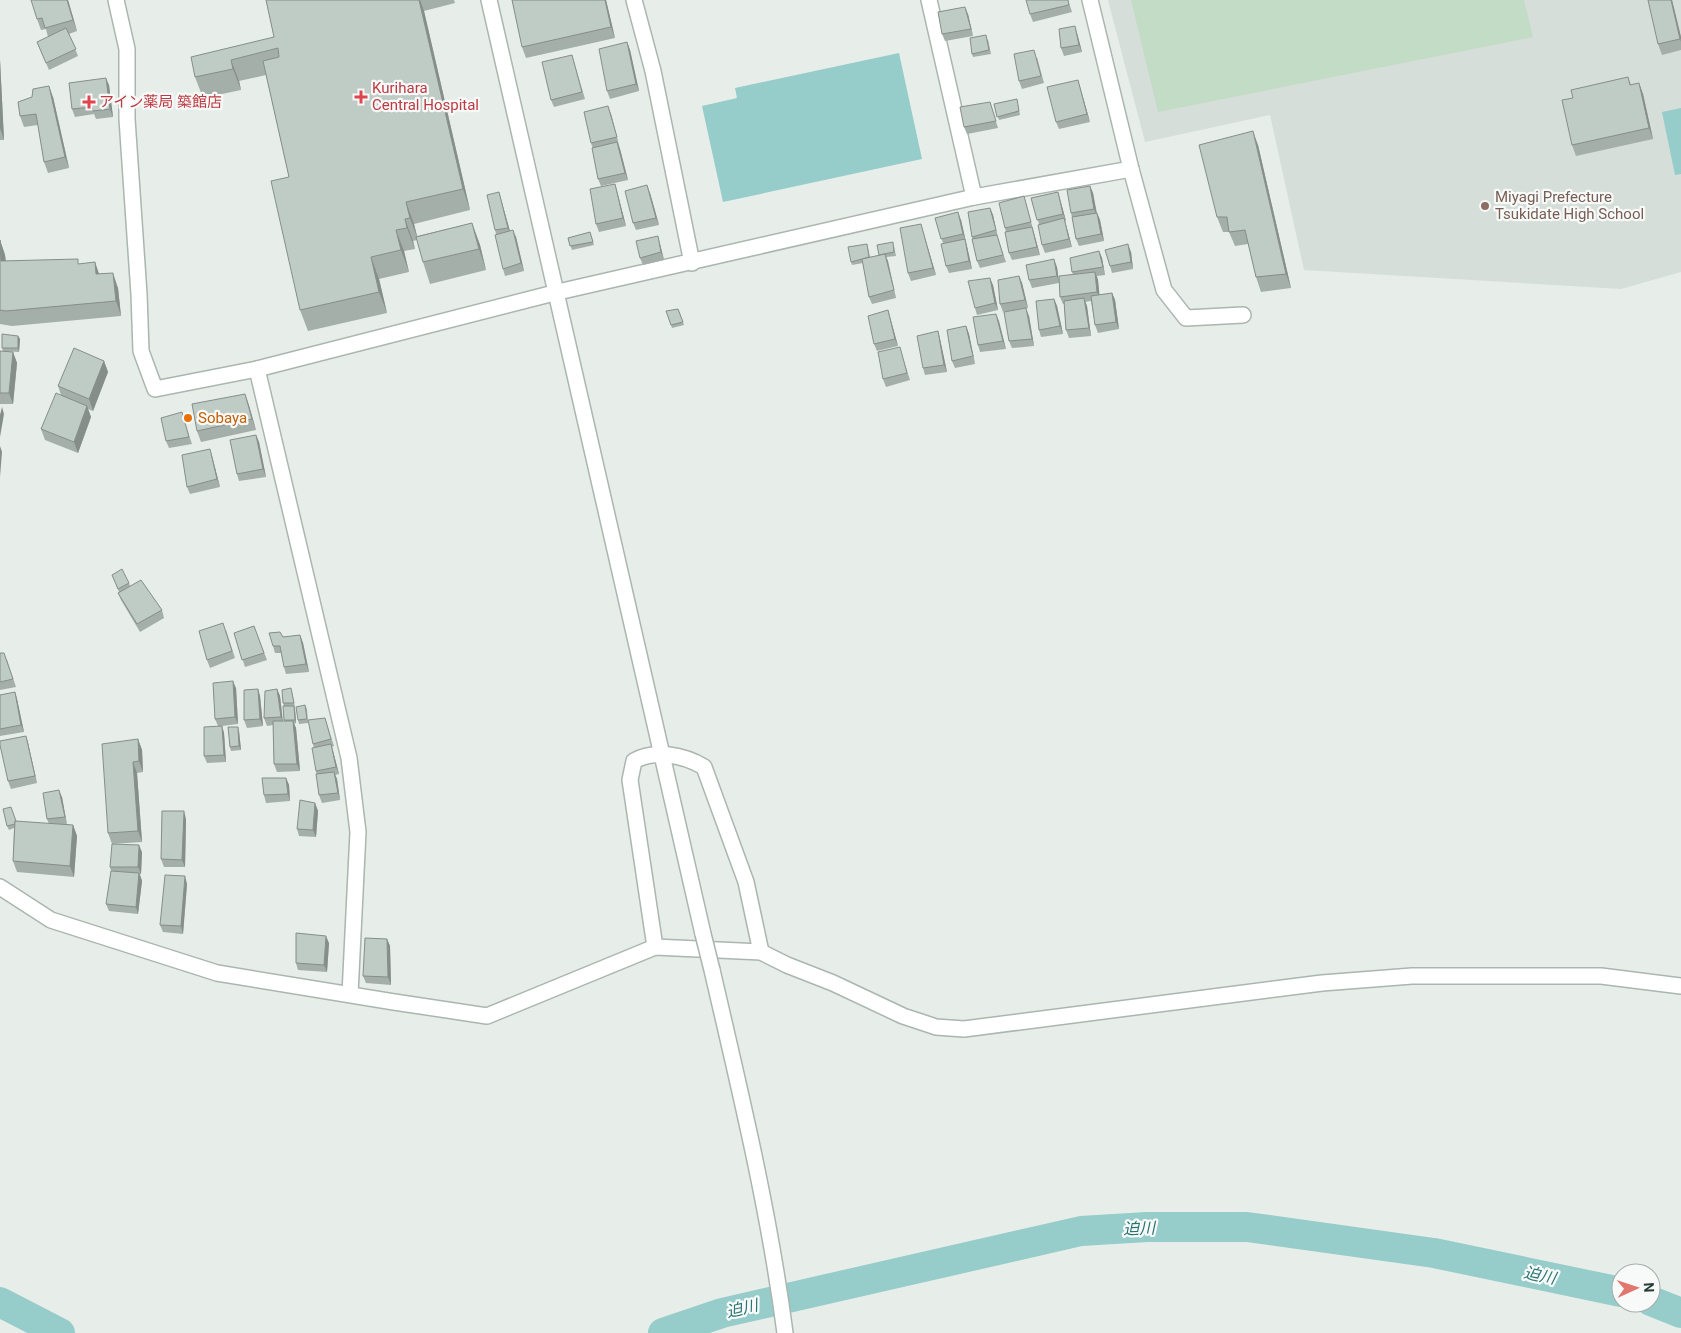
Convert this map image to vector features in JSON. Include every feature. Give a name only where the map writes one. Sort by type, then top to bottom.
[{"type":"street","points":[[116,0],[126,49],[127,118],[141,351],[155,389],[257,369],[558,292],[974,197],[1131,169]]},
{"type":"street","points":[[489,0],[558,292],[760,1182],[777,1271],[785,1333]]},
{"type":"street","points":[[634,0],[654,71],[692,262]]},
{"type":"street","points":[[929,0],[974,197]]},
{"type":"street","points":[[1090,0],[1131,169],[1164,290],[1186,318],[1243,315]]},
{"type":"street","points":[[257,369],[349,758],[358,832],[350,994]]},
{"type":"street","points":[[654,947],[630,780],[634,761],[642,756],[663,754],[686,758],[704,767],[746,882],[761,952]]},
{"type":"street","points":[[0,887],[51,920],[217,973],[487,1016],[654,947],[761,952],[787,966],[833,983],[903,1016],[936,1027],[964,1029],[1322,983],[1412,976],[1601,976],[1681,986]]},
{"type":"shaded area","name":"Miyagi Prefecture Tsukidate High School","points":[[1108,0],[1681,0],[1681,272],[1621,289],[1304,270],[1270,115],[1145,142]]},
{"type":"green space","points":[[1131,0],[1524,0],[1533,37],[1158,112]]},
{"type":"water","points":[[899,53],[922,159],[723,202],[702,106],[737,98],[735,88]]},
{"type":"water","points":[[1681,108],[1681,174],[1675,175],[1662,112]]},
{"type":"building","points":[[31,0],[67,0],[73,20],[45,28],[42,18],[37,19]]},
{"type":"building","points":[[266,0],[419,0],[463,189],[406,202],[410,218],[405,219],[407,228],[396,230],[401,250],[371,257],[379,292],[300,310],[271,181],[289,177],[263,61],[279,57],[278,48],[231,60],[233,69],[195,77],[191,57],[274,37]]},
{"type":"building","points":[[512,0],[605,0],[611,27],[522,47]]},
{"type":"building","points":[[1026,0],[1068,0],[1069,5],[1030,14]]},
{"type":"building","points":[[1648,0],[1671,0],[1680,39],[1658,44]]},
{"type":"building","points":[[965,7],[971,29],[942,34],[938,12]]},
{"type":"building","points":[[1075,26],[1079,45],[1061,48],[1059,29]]},
{"type":"building","points":[[66,28],[76,49],[46,63],[37,42]]},
{"type":"building","points":[[986,35],[989,50],[972,54],[970,38]]},
{"type":"building","points":[[627,42],[636,84],[607,91],[599,49]]},
{"type":"building","points":[[1034,50],[1041,76],[1019,81],[1014,54]]},
{"type":"building","points":[[572,55],[582,92],[551,100],[542,62]]},
{"type":"building","points":[[1628,77],[1630,85],[1639,83],[1649,128],[1572,145],[1562,100],[1573,98],[1571,90]]},
{"type":"building","points":[[106,78],[110,109],[93,111],[92,107],[72,109],[69,83]]},
{"type":"building","points":[[1078,80],[1087,114],[1056,122],[1047,87]]},
{"type":"building","points":[[49,86],[65,157],[44,162],[36,114],[20,116],[18,102],[32,97],[33,89]]},
{"type":"building","points":[[1017,99],[1019,111],[997,117],[994,104]]},
{"type":"building","points":[[990,102],[996,121],[964,127],[960,107]]},
{"type":"building","points":[[608,106],[617,137],[591,143],[584,112]]},
{"type":"building","points":[[1253,131],[1286,274],[1256,277],[1245,230],[1229,232],[1227,217],[1217,217],[1199,145]]},
{"type":"building","points":[[617,142],[625,173],[598,179],[592,148]]},
{"type":"building","points":[[615,184],[623,218],[596,224],[590,189]]},
{"type":"building","points":[[647,185],[656,218],[633,223],[625,191]]},
{"type":"building","points":[[1090,186],[1094,209],[1071,213],[1067,190]]},
{"type":"building","points":[[499,192],[508,228],[495,230],[487,195]]},
{"type":"building","points":[[1058,192],[1063,214],[1037,220],[1031,198]]},
{"type":"building","points":[[1024,196],[1031,222],[1005,228],[999,203]]},
{"type":"building","points":[[990,208],[996,230],[972,237],[968,212]]},
{"type":"building","points":[[958,212],[963,234],[941,239],[935,218]]},
{"type":"building","points":[[1097,213],[1101,234],[1076,239],[1072,217]]},
{"type":"building","points":[[1064,218],[1069,239],[1042,245],[1038,225]]},
{"type":"building","points":[[472,223],[479,249],[423,262],[416,237]]},
{"type":"building","points":[[921,224],[933,268],[908,273],[900,228]]},
{"type":"building","points":[[1032,227],[1037,247],[1009,253],[1005,232]]},
{"type":"building","points":[[513,230],[521,263],[503,269],[495,235]]},
{"type":"building","points":[[590,232],[593,242],[570,246],[568,238]]},
{"type":"building","points":[[997,235],[1003,255],[977,261],[972,239]]},
{"type":"building","points":[[658,236],[661,252],[640,258],[636,241]]},
{"type":"building","points":[[965,239],[969,261],[946,266],[941,244]]},
{"type":"building","points":[[0,240],[1,261],[78,259],[78,264],[95,262],[96,274],[113,273],[116,301],[0,310]]},
{"type":"building","points":[[893,242],[894,252],[879,255],[877,245]]},
{"type":"building","points":[[867,244],[869,257],[851,262],[848,247]]},
{"type":"building","points":[[1128,244],[1131,262],[1110,266],[1105,250]]},
{"type":"building","points":[[1099,251],[1103,267],[1072,272],[1070,258]]},
{"type":"building","points":[[885,254],[894,290],[869,297],[862,259]]},
{"type":"building","points":[[1054,259],[1057,276],[1029,280],[1026,265]]},
{"type":"building","points":[[1095,272],[1097,292],[1060,297],[1059,276]]},
{"type":"building","points":[[1019,276],[1025,300],[1000,304],[998,280]]},
{"type":"building","points":[[990,278],[995,303],[975,308],[968,281]]},
{"type":"building","points":[[1112,293],[1116,322],[1095,325],[1091,296]]},
{"type":"building","points":[[1084,298],[1089,328],[1066,330],[1064,301]]},
{"type":"building","points":[[1054,299],[1060,326],[1039,330],[1036,301]]},
{"type":"building","points":[[1026,308],[1032,339],[1009,341],[1004,312]]},
{"type":"building","points":[[678,309],[683,322],[671,325],[666,311]]},
{"type":"building","points":[[888,310],[895,339],[874,344],[868,316]]},
{"type":"building","points":[[996,314],[1003,341],[978,345],[973,317]]},
{"type":"building","points":[[966,326],[973,356],[952,361],[947,330]]},
{"type":"building","points":[[938,331],[944,365],[923,368],[917,336]]},
{"type":"building","points":[[2,334],[18,336],[18,348],[2,348]]},
{"type":"building","points":[[900,347],[907,373],[883,379],[878,352]]},
{"type":"building","points":[[74,348],[104,361],[89,399],[58,386]]},
{"type":"building","points":[[0,351],[13,352],[9,393],[0,393]]},
{"type":"building","points":[[56,393],[87,406],[74,442],[41,429]]},
{"type":"building","points":[[245,394],[252,419],[197,431],[192,404]]},
{"type":"building","points":[[182,412],[189,437],[166,441],[161,418]]},
{"type":"building","points":[[256,435],[263,469],[237,474],[230,440]]},
{"type":"building","points":[[210,449],[217,479],[187,487],[182,455]]},
{"type":"building","points":[[122,569],[129,583],[118,589],[112,575]]},
{"type":"building","points":[[141,580],[162,610],[137,624],[118,593]]},
{"type":"building","points":[[223,623],[232,651],[207,660],[199,631]]},
{"type":"building","points":[[254,626],[264,653],[242,660],[234,633]]},
{"type":"building","points":[[280,632],[283,637],[300,635],[306,664],[284,667],[280,646],[273,646],[269,633]]},
{"type":"building","points":[[0,653],[4,653],[13,679],[0,682]]},
{"type":"building","points":[[233,681],[235,717],[215,719],[213,683]]},
{"type":"building","points":[[291,688],[294,703],[283,703],[282,690]]},
{"type":"building","points":[[258,689],[260,719],[244,720],[244,690]]},
{"type":"building","points":[[277,689],[281,717],[264,718],[265,691]]},
{"type":"building","points":[[15,692],[21,725],[0,729],[0,695]]},
{"type":"building","points":[[305,705],[307,719],[298,720],[296,707]]},
{"type":"building","points":[[283,706],[294,706],[295,720],[284,720]]},
{"type":"building","points":[[325,718],[331,739],[313,744],[308,720]]},
{"type":"building","points":[[273,721],[293,721],[297,764],[274,764]]},
{"type":"building","points":[[222,726],[224,755],[204,756],[204,727]]},
{"type":"building","points":[[228,727],[238,727],[239,746],[230,747]]},
{"type":"building","points":[[26,736],[35,776],[8,781],[0,741]]},
{"type":"building","points":[[138,739],[139,761],[133,762],[138,831],[108,833],[102,744]]},
{"type":"building","points":[[331,744],[336,767],[316,771],[312,748]]},
{"type":"building","points":[[334,772],[338,793],[319,795],[316,774]]},
{"type":"building","points":[[262,778],[286,778],[288,794],[264,795]]},
{"type":"building","points":[[59,790],[65,817],[47,819],[43,793]]},
{"type":"building","points":[[300,800],[315,803],[313,830],[297,829]]},
{"type":"building","points":[[11,807],[16,821],[15,824],[7,826],[3,809]]},
{"type":"building","points":[[162,811],[184,811],[182,860],[161,859]]},
{"type":"building","points":[[15,821],[73,825],[70,866],[13,861]]},
{"type":"building","points":[[112,844],[139,845],[138,867],[110,867]]},
{"type":"building","points":[[111,871],[139,873],[136,907],[106,904]]},
{"type":"building","points":[[165,875],[185,876],[181,926],[160,925]]},
{"type":"building","points":[[296,933],[326,936],[324,965],[296,963]]},
{"type":"building","points":[[365,938],[387,939],[388,977],[363,976]]},
{"type":"waterway","name":"迫川","points":[[663,1333],[722,1313],[1081,1231],[1147,1227],[1247,1227],[1434,1253],[1611,1290]]},
{"type":"waterway","name":"迫川","points":[[0,1302],[60,1333]]},
{"type":"waterway","name":"迫川","points":[[1661,1305],[1681,1313]]},
{"type":"place","name":"Kurihara Central Hospital","points":[[361,97]]},
{"type":"place","name":"アイン薬局 築館店","points":[[89,102]]},
{"type":"place","name":"Miyagi Prefecture Tsukidate High School","points":[[1485,206]]},
{"type":"place","name":"Sobaya","points":[[188,418]]}]
